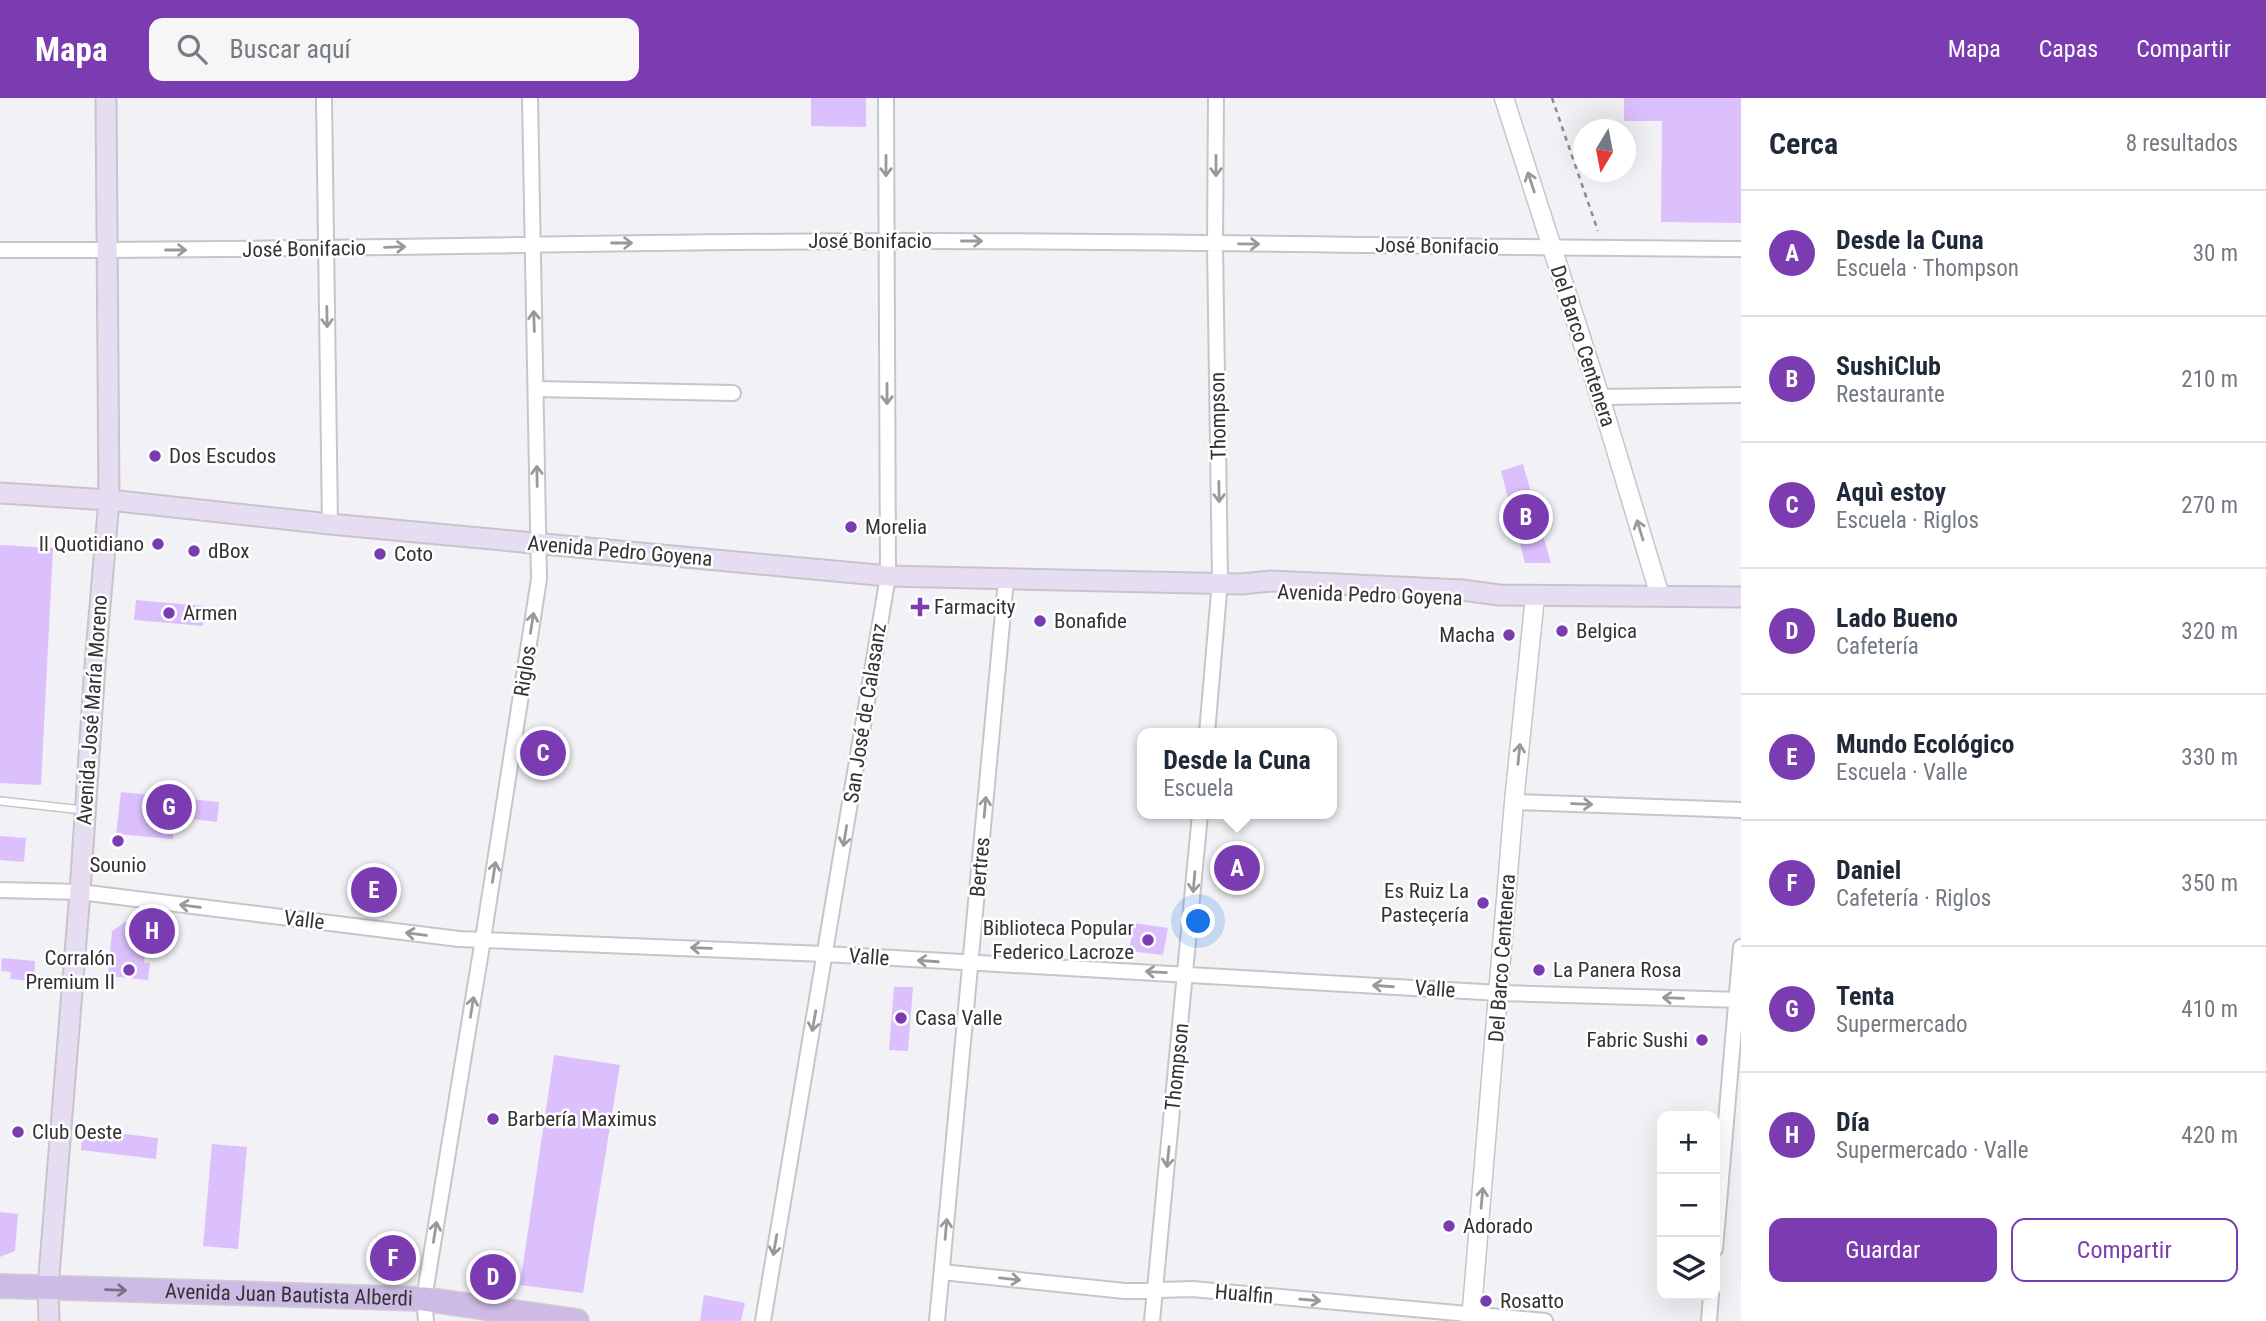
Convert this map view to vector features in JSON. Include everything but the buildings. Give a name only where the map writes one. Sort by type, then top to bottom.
[{"type":"main road","name":"Avenida José María Moreno","points":[[49,1321],[48,1288],[109,500],[106,98]]},
{"type":"main road","name":"Avenida Pedro Goyena","points":[[0,493],[109,500],[330,524],[888,576],[1220,582],[1241,583],[1270,592],[1462,601],[1499,595],[1741,597]]},
{"type":"main road","name":"Avenida Juan Bautista Alberdi","points":[[0,1286],[576,1321]]},
{"type":"street","points":[[324,98],[330,524]]},
{"type":"street","name":"Riglos","points":[[425,1310],[539,579],[530,98]]},
{"type":"street","name":"San José de Calasanz","points":[[762,1321],[888,576],[886,98]]},
{"type":"street","name":"Thompson","points":[[1207,728],[1220,582],[1215,244],[1216,98]]},
{"type":"street","name":"Del Barco Centenera","points":[[1504,98],[1600,397],[1660,596]]},
{"type":"street","name":"José Bonifacio","points":[[0,250],[326,249],[531,243],[887,241],[1741,249]]},
{"type":"street","points":[[536,389],[733,393]]},
{"type":"street","points":[[1600,397],[1741,395]]},
{"type":"street","name":"Bertres","points":[[937,1321],[1006,580]]},
{"type":"street","name":"Del Barco Centenera","points":[[1472,1318],[1514,802],[1535,596]]},
{"type":"street","points":[[1514,802],[1741,810]]},
{"type":"street","name":"Thompson","points":[[1152,1321],[1200,819]]},
{"type":"street","name":"Valle","points":[[0,890],[80,892],[458,939],[825,954],[1500,993],[1739,1000]]},
{"type":"street","points":[[1716,1237],[1739,1000],[1741,947]]},
{"type":"street","name":"Hualfin","points":[[942,1272],[1125,1291],[1192,1289],[1472,1318],[1545,1321]]},
{"type":"street","points":[[1709,1321],[1711,1300]]},
{"type":"lane","points":[[0,801],[84,810]]},
{"type":"path","points":[[1552,98],[1604,248]]},
{"type":"place","name":"Dos Escudos","points":[[155,456]]},
{"type":"place","name":"SushiClub","points":[[1526,517]]},
{"type":"place","name":"Morelia","points":[[851,527]]},
{"type":"place","name":"Il Quotidiano","points":[[158,544]]},
{"type":"place","name":"dBox","points":[[194,551]]},
{"type":"place","name":"Coto","points":[[380,554]]},
{"type":"place","name":"Farmacity","points":[[920,607]]},
{"type":"place","name":"Armen","points":[[169,613]]},
{"type":"place","name":"Bonafide","points":[[1040,621]]},
{"type":"place","name":"Belgica","points":[[1562,631]]},
{"type":"place","name":"Macha","points":[[1509,635]]},
{"type":"place","name":"Aquì estoy","points":[[543,753]]},
{"type":"place","name":"Tenta","points":[[169,807]]},
{"type":"place","name":"Sounio","points":[[118,841]]},
{"type":"place","name":"Desde la Cuna","points":[[1237,868]]},
{"type":"place","name":"Mundo Ecológico","points":[[374,890]]},
{"type":"place","name":"Es Ruiz La Pasteçería","points":[[1483,903]]},
{"type":"place","name":"Día","points":[[152,931]]},
{"type":"place","name":"Biblioteca Popular Federico Lacroze","points":[[1148,940]]},
{"type":"place","name":"Corralón Premium II","points":[[129,970]]},
{"type":"place","name":"La Panera Rosa","points":[[1539,970]]},
{"type":"place","name":"Casa Valle","points":[[901,1018]]},
{"type":"place","name":"Fabric Sushi","points":[[1702,1040]]},
{"type":"place","name":"Barbería Maximus","points":[[493,1119]]},
{"type":"place","name":"Club Oeste","points":[[18,1132]]},
{"type":"place","name":"Adorado","points":[[1449,1226]]},
{"type":"place","name":"Daniel","points":[[393,1258]]},
{"type":"place","name":"Lado Bueno","points":[[493,1277]]},
{"type":"place","name":"Rosatto","points":[[1486,1301]]}]
